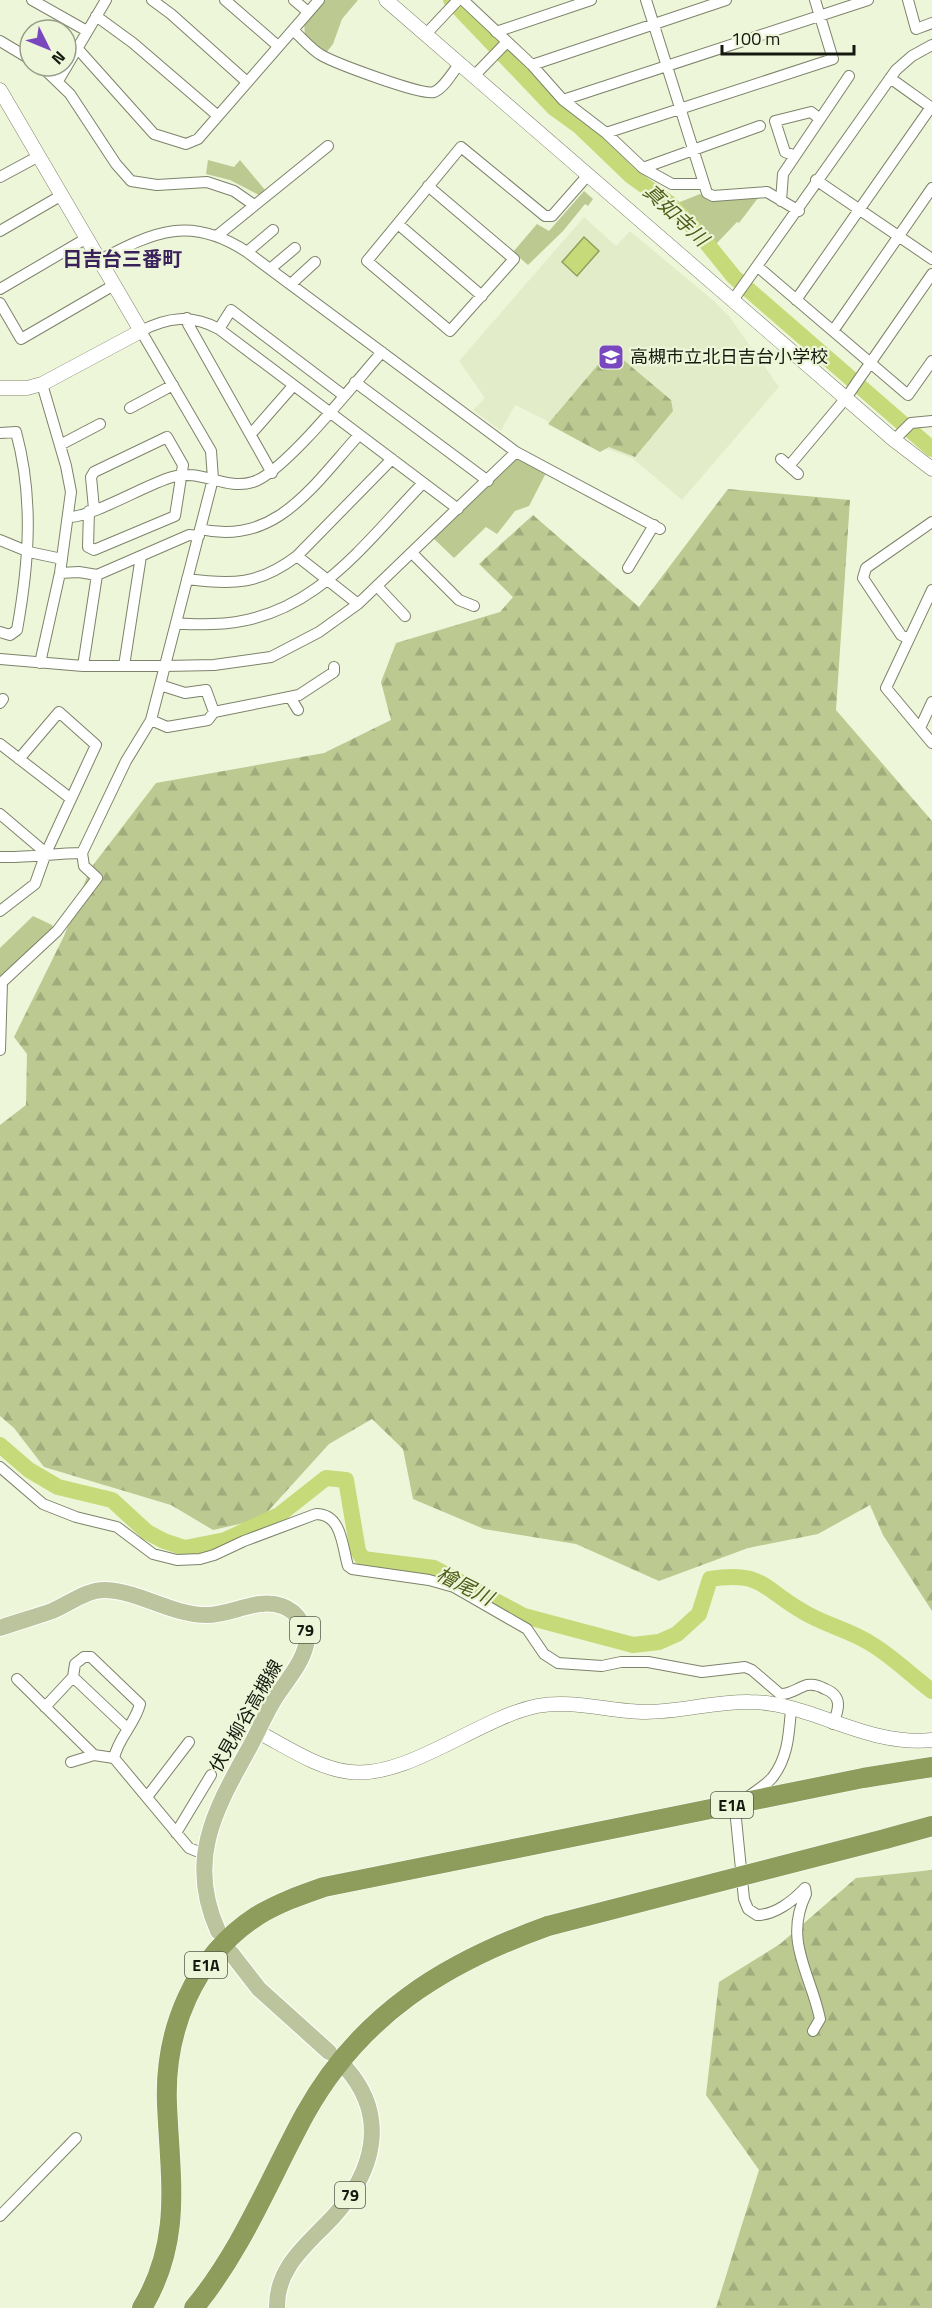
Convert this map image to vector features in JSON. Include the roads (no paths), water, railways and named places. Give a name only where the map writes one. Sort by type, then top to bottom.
[{"type":"highway","name":"E1A","points":[[142,2308],[158,2276],[172,2227],[173,2184],[167,2082],[171,2046],[183,2006],[212,1958],[257,1916],[324,1887],[863,1778],[932,1767]]},
{"type":"highway","points":[[194,2308],[235,2250],[306,2113],[338,2066],[357,2042],[408,1996],[439,1975],[483,1951],[548,1926],[932,1826]]},
{"type":"main road","name":"伏見柳谷高槻線","points":[[0,1628],[54,1610],[86,1594],[105,1590],[144,1599],[186,1615],[210,1616],[267,1603],[283,1606],[302,1622],[307,1644],[298,1664],[273,1701],[216,1811],[204,1854],[202,1867],[205,1893],[218,1931]]},
{"type":"main road","points":[[231,1953],[259,1989],[329,2052]]},
{"type":"main road","name":"79","points":[[277,2308],[277,2294],[284,2273],[298,2252],[350,2195],[361,2178],[371,2150],[374,2129],[369,2109],[356,2080],[346,2068]]},
{"type":"street","points":[[32,0],[87,31]]},
{"type":"street","points":[[78,46],[106,0]]},
{"type":"street","points":[[152,0],[171,14],[247,82]]},
{"type":"street","points":[[225,0],[278,46]]},
{"type":"street","points":[[294,0],[308,12]]},
{"type":"street","points":[[78,49],[154,134],[178,144],[193,142],[319,0]]},
{"type":"street","points":[[386,0],[894,440],[930,467]]},
{"type":"street","points":[[426,34],[458,0]]},
{"type":"street","points":[[463,0],[506,43],[532,65],[563,100],[606,132],[643,168],[672,184],[704,184]]},
{"type":"street","points":[[496,32],[591,0]]},
{"type":"street","points":[[646,0],[707,193],[713,196],[767,192],[799,211]]},
{"type":"street","points":[[532,65],[726,0]]},
{"type":"street","points":[[606,132],[833,59],[814,0]]},
{"type":"street","points":[[563,100],[868,0]]},
{"type":"street","points":[[908,0],[916,29],[932,23]]},
{"type":"street","points":[[96,16],[133,44],[218,116]]},
{"type":"street","points":[[293,30],[320,54],[365,74],[422,92],[433,93],[439,89],[459,64]]},
{"type":"street","points":[[0,41],[18,52]]},
{"type":"street","points":[[474,76],[506,43]]},
{"type":"street","points":[[733,300],[799,211],[816,180],[890,78],[912,56],[932,45]]},
{"type":"street","points":[[781,201],[783,174],[849,76]]},
{"type":"street","points":[[55,78],[70,94],[116,164],[131,181],[157,185],[207,182],[234,192],[254,205]]},
{"type":"street","points":[[796,300],[931,107],[890,78]]},
{"type":"street","points":[[0,90],[212,451],[213,479],[151,720],[126,761],[82,853],[84,866],[97,879],[57,931],[1,983],[0,1050]]},
{"type":"street","points":[[795,156],[785,152],[776,121],[810,112],[820,119]]},
{"type":"street","points":[[643,168],[693,148],[760,126]]},
{"type":"street","points":[[218,235],[328,146]]},
{"type":"street","points":[[428,186],[514,259],[450,331],[368,261],[428,186],[461,147],[545,216],[552,216],[588,175]]},
{"type":"street","points":[[0,177],[39,156]]},
{"type":"street","points":[[816,180],[932,259]]},
{"type":"street","points":[[833,331],[932,188]]},
{"type":"street","points":[[0,231],[62,195]]},
{"type":"street","points":[[398,224],[482,296]]},
{"type":"street","points":[[100,260],[157,233],[188,229],[218,235],[247,252],[291,284],[516,452],[657,527],[628,568]]},
{"type":"street","points":[[247,252],[273,230]]},
{"type":"street","points":[[0,289],[87,238]]},
{"type":"street","points":[[270,269],[295,248]]},
{"type":"street","points":[[291,284],[315,262]]},
{"type":"street","points":[[758,267],[908,395],[932,361]]},
{"type":"street","points":[[798,474],[785,462],[846,398],[932,274]]},
{"type":"street","points":[[0,303],[21,339],[114,285]]},
{"type":"street","points":[[219,329],[231,310],[343,395]]},
{"type":"street","points":[[187,318],[188,324],[272,473]]},
{"type":"street","points":[[0,388],[27,388],[42,384],[161,320],[187,318],[207,323],[219,329],[458,509]]},
{"type":"street","points":[[70,517],[183,474],[238,484],[253,483],[272,473],[382,352]]},
{"type":"street","points":[[355,382],[488,481]]},
{"type":"street","points":[[40,663],[60,573],[70,517],[71,492],[42,384]]},
{"type":"street","points":[[130,408],[173,385]]},
{"type":"street","points":[[251,434],[293,386]]},
{"type":"street","points":[[894,440],[911,423],[932,420]]},
{"type":"street","points":[[60,445],[100,424]]},
{"type":"street","points":[[0,433],[16,432],[23,460],[29,552],[17,630],[10,634],[0,632]]},
{"type":"street","points":[[60,573],[79,572],[97,575],[189,535],[200,532],[241,532],[280,517],[297,504],[359,435]]},
{"type":"street","points":[[166,437],[183,465],[175,516],[94,550],[88,547],[92,510],[91,477],[94,472],[166,437]]},
{"type":"street","points":[[0,658],[83,666],[165,666],[214,665],[271,657],[319,632],[358,604],[516,452]]},
{"type":"street","points":[[187,579],[225,584],[264,577],[297,556],[392,459]]},
{"type":"street","points":[[176,623],[249,621],[289,607],[328,580],[423,483]]},
{"type":"street","points":[[909,639],[901,635],[863,578],[866,568],[932,522]]},
{"type":"street","points":[[0,540],[29,552],[62,559]]},
{"type":"street","points":[[412,553],[459,600],[474,606]]},
{"type":"street","points":[[124,666],[141,556]]},
{"type":"street","points":[[297,556],[358,604]]},
{"type":"street","points":[[83,666],[97,575]]},
{"type":"street","points":[[377,586],[405,616]]},
{"type":"street","points":[[932,590],[886,688],[932,743]]},
{"type":"street","points":[[151,720],[166,727],[208,720],[214,712],[299,695],[334,672],[334,667]]},
{"type":"street","points":[[160,685],[185,693],[206,690],[214,712]]},
{"type":"street","points":[[290,697],[298,710]]},
{"type":"street","points":[[920,728],[932,702]]},
{"type":"street","points":[[0,911],[35,884],[70,798],[96,745],[60,712],[19,759]]},
{"type":"street","points":[[0,744],[70,798]]},
{"type":"street","points":[[0,814],[46,853]]},
{"type":"street","points":[[0,857],[33,858],[46,853],[82,853]]},
{"type":"street","points":[[0,1467],[43,1504],[76,1517],[117,1527],[153,1554],[177,1560],[214,1556],[244,1541],[316,1514],[324,1514],[336,1523],[348,1566],[352,1569],[429,1580],[454,1587],[527,1629],[544,1654],[558,1663],[602,1666],[635,1661],[702,1672],[745,1667],[752,1670],[780,1694],[786,1694],[809,1684],[832,1691],[838,1700],[839,1709],[833,1724]]},
{"type":"street","points":[[45,1707],[73,1677],[75,1664],[84,1657],[91,1657],[140,1704],[137,1715],[116,1746],[114,1758]]},
{"type":"street","points":[[73,1677],[128,1729]]},
{"type":"street","points":[[17,1679],[94,1755]]},
{"type":"street","points":[[258,1732],[330,1767],[350,1772],[371,1772],[417,1757],[496,1719],[539,1706],[559,1704],[627,1711],[667,1712],[751,1702],[791,1709],[833,1724],[878,1736],[932,1740]]},
{"type":"street","points":[[791,1709],[788,1747],[780,1764],[771,1778],[744,1798],[735,1809],[736,1838],[744,1899],[748,1909],[757,1916],[792,1902],[805,1888],[806,1894],[799,1909],[796,1929],[802,1966],[820,2019],[813,2031]]},
{"type":"street","points":[[147,1797],[189,1742]]},
{"type":"street","points":[[71,1762],[94,1755],[114,1758],[189,1848],[204,1854]]},
{"type":"street","points":[[176,1833],[211,1775]]},
{"type":"street","points":[[0,2216],[76,2138]]},
{"type":"waterway","name":"真如寺川","points":[[451,0],[554,108],[579,126],[631,176],[669,203],[696,230],[734,277],[932,449]]},
{"type":"waterway","name":"檜尾川","points":[[0,1445],[29,1470],[58,1487],[112,1500],[147,1532],[185,1548],[225,1540],[279,1515],[326,1478],[346,1480],[358,1551],[363,1559],[434,1568],[524,1616],[633,1645],[659,1642],[677,1634],[699,1614],[710,1579],[741,1577],[761,1583],[810,1616],[856,1635],[873,1645],[932,1691]]},
{"type":"place","name":"高槻市立北日吉台小学校","points":[[611,357]]},
{"type":"district","name":"日吉台三番町","points":[[122,259]]}]
